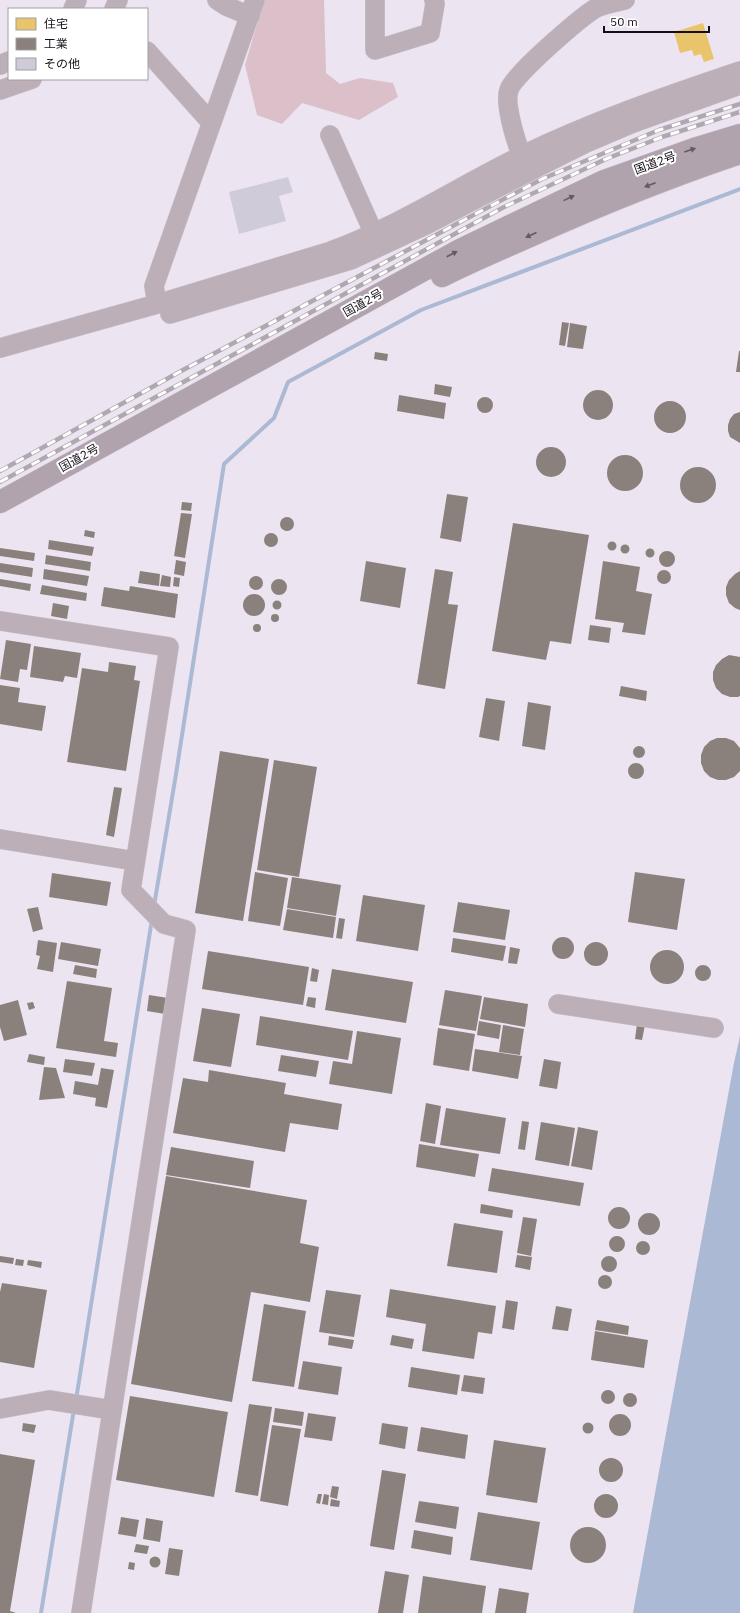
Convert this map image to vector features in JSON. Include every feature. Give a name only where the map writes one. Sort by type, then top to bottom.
[{"type":"highway","name":"国道2号","points":[[0,502],[454,253],[506,227],[604,181],[694,148],[740,135]]},
{"type":"highway","name":"国道2号","points":[[0,518],[160,424],[381,306],[459,267],[632,192],[692,169],[740,153]]},
{"type":"street","points":[[163,309],[154,286],[253,8],[226,6],[217,0]]},
{"type":"street","points":[[375,0],[375,50],[430,33],[435,4],[434,0]]},
{"type":"street","points":[[522,155],[517,144],[508,105],[508,90],[523,70],[583,16],[597,8],[625,0]]},
{"type":"street","points":[[148,52],[207,118],[212,121]]},
{"type":"street","points":[[163,309],[331,251],[374,234],[522,155],[572,131],[668,95],[740,71]]},
{"type":"street","points":[[0,90],[29,80]]},
{"type":"street","points":[[0,348],[163,309],[351,260],[424,226],[586,143],[633,123],[740,85]]},
{"type":"street","points":[[330,134],[374,234]]},
{"type":"street","points":[[0,621],[169,646],[131,890],[164,924],[186,930],[81,1613]]},
{"type":"street","points":[[0,839],[135,861]]},
{"type":"street","points":[[558,1004],[714,1028]]},
{"type":"street","points":[[0,1409],[49,1400],[112,1410]]},
{"type":"shaded area","points":[[264,0],[324,0],[326,73],[340,84],[360,78],[393,83],[398,97],[359,120],[302,103],[282,124],[257,115],[245,65]]},
{"type":"water","points":[[740,1036],[740,1613],[633,1613],[734,1063]]},
{"type":"building: 住宅","points":[[703,23],[714,59],[704,62],[701,54],[694,56],[692,50],[680,53],[674,32]]},
{"type":"building: 工業","points":[[562,322],[569,323],[565,346],[559,345]]},
{"type":"building: 工業","points":[[570,323],[587,326],[583,349],[567,347]]},
{"type":"building: 工業","points":[[739,351],[740,372],[736,372]]},
{"type":"building: 工業","points":[[375,352],[388,354],[387,361],[374,359]]},
{"type":"building: 工業","points":[[435,384],[452,387],[450,397],[434,394]]},
{"type":"building: 工業","points":[[598,390],[609,394],[613,405],[609,416],[598,420],[587,416],[583,405],[587,394]]},
{"type":"building: 工業","points":[[399,395],[446,403],[444,419],[397,411]]},
{"type":"building: 工業","points":[[485,397],[491,399],[493,405],[491,411],[485,413],[479,411],[477,405],[479,399]]},
{"type":"building: 工業","points":[[667,401],[673,401],[683,408],[686,417],[685,423],[679,430],[673,433],[667,433],[657,426],[654,420],[654,414],[661,404]]},
{"type":"building: 工業","points":[[740,412],[740,443],[730,437],[728,425],[734,414]]},
{"type":"building: 工業","points":[[551,447],[562,451],[566,462],[562,473],[551,477],[540,473],[536,462],[540,451]]},
{"type":"building: 工業","points":[[629,455],[638,460],[642,466],[642,480],[638,486],[629,491],[621,491],[612,486],[608,480],[607,469],[612,460],[618,456]]},
{"type":"building: 工業","points":[[702,467],[711,472],[715,478],[715,492],[711,498],[702,503],[694,503],[685,498],[681,492],[680,481],[685,472],[691,468]]},
{"type":"building: 工業","points":[[447,494],[468,497],[461,542],[440,538]]},
{"type":"building: 工業","points":[[182,502],[192,503],[191,511],[181,510]]},
{"type":"building: 工業","points":[[181,513],[192,514],[185,558],[174,556]]},
{"type":"building: 工業","points":[[287,517],[292,519],[294,524],[292,529],[287,531],[282,529],[280,524],[282,519]]},
{"type":"building: 工業","points":[[513,523],[589,535],[571,644],[550,641],[546,660],[492,651]]},
{"type":"building: 工業","points":[[85,530],[95,532],[94,538],[84,536]]},
{"type":"building: 工業","points":[[271,533],[276,535],[278,540],[276,545],[271,547],[266,545],[264,540],[266,535]]},
{"type":"building: 工業","points":[[49,540],[94,547],[92,556],[48,549]]},
{"type":"building: 工業","points":[[612,541],[617,546],[612,551],[607,546]]},
{"type":"building: 工業","points":[[623,545],[627,545],[629,549],[627,553],[623,553],[621,551],[621,547]]},
{"type":"building: 工業","points":[[0,548],[35,553],[34,561],[0,556]]},
{"type":"building: 工業","points":[[650,548],[655,553],[650,558],[645,553]]},
{"type":"building: 工業","points":[[667,551],[674,556],[675,559],[670,566],[667,567],[660,562],[659,559],[664,552]]},
{"type":"building: 工業","points":[[46,555],[91,562],[90,571],[45,564]]},
{"type":"building: 工業","points":[[176,560],[186,562],[184,576],[174,574]]},
{"type":"building: 工業","points":[[366,561],[406,568],[400,608],[360,601]]},
{"type":"building: 工業","points":[[603,561],[640,567],[636,591],[652,594],[645,635],[622,632],[624,623],[595,619]]},
{"type":"building: 工業","points":[[0,563],[33,568],[32,577],[0,572]]},
{"type":"building: 工業","points":[[44,569],[89,576],[87,586],[43,579]]},
{"type":"building: 工業","points":[[435,569],[453,572],[448,604],[458,605],[445,689],[417,684]]},
{"type":"building: 工業","points":[[661,570],[667,570],[671,574],[671,580],[667,584],[661,584],[657,580],[657,574]]},
{"type":"building: 工業","points":[[140,571],[160,574],[159,586],[138,583]]},
{"type":"building: 工業","points":[[740,571],[740,610],[729,603],[726,595],[726,587],[729,580]]},
{"type":"building: 工業","points":[[162,575],[171,577],[170,587],[160,586]]},
{"type":"building: 工業","points":[[256,576],[261,578],[263,583],[261,588],[256,590],[251,588],[249,583],[251,578]]},
{"type":"building: 工業","points":[[174,577],[180,578],[179,587],[173,586]]},
{"type":"building: 工業","points":[[0,579],[31,584],[30,591],[0,586]]},
{"type":"building: 工業","points":[[279,579],[286,584],[287,587],[282,594],[279,595],[272,590],[271,587],[276,580]]},
{"type":"building: 工業","points":[[42,585],[87,593],[86,601],[40,594]]},
{"type":"building: 工業","points":[[130,586],[178,594],[175,618],[101,606],[104,587],[129,591]]},
{"type":"building: 工業","points":[[254,594],[262,597],[265,605],[262,613],[254,616],[246,613],[243,605],[246,597]]},
{"type":"building: 工業","points":[[277,600],[282,605],[277,610],[272,605]]},
{"type":"building: 工業","points":[[53,603],[69,606],[67,619],[51,616]]},
{"type":"building: 工業","points":[[273,614],[277,614],[279,618],[277,622],[273,622],[271,620],[271,616]]},
{"type":"building: 工業","points":[[257,624],[260,625],[260,631],[257,632],[254,631],[253,628],[254,625]]},
{"type":"building: 工業","points":[[590,625],[611,628],[609,643],[588,640]]},
{"type":"building: 工業","points":[[6,640],[31,644],[27,670],[20,669],[18,682],[0,679]]},
{"type":"building: 工業","points":[[34,646],[81,653],[77,678],[65,676],[63,682],[30,677]]},
{"type":"building: 工業","points":[[729,655],[740,657],[740,696],[738,697],[730,697],[722,694],[716,688],[713,680],[713,672],[716,665]]},
{"type":"building: 工業","points":[[109,662],[136,666],[134,680],[140,681],[126,771],[67,762],[82,668],[108,672]]},
{"type":"building: 工業","points":[[0,685],[20,688],[18,702],[46,706],[42,731],[0,724]]},
{"type":"building: 工業","points":[[621,686],[647,691],[646,701],[619,696]]},
{"type":"building: 工業","points":[[486,698],[505,701],[499,741],[479,737]]},
{"type":"building: 工業","points":[[528,702],[551,706],[545,750],[522,746]]},
{"type":"building: 工業","points":[[717,738],[726,738],[734,741],[740,748],[740,771],[734,777],[726,780],[718,780],[710,777],[704,771],[701,763],[701,755],[704,747],[710,741]]},
{"type":"building: 工業","points":[[641,746],[644,747],[644,757],[637,758],[634,757],[633,750],[634,747]]},
{"type":"building: 工業","points":[[220,751],[269,759],[243,921],[195,913]]},
{"type":"building: 工業","points":[[274,760],[317,767],[299,877],[257,870]]},
{"type":"building: 工業","points":[[636,763],[643,768],[644,771],[639,778],[636,779],[629,774],[628,771],[633,764]]},
{"type":"building: 工業","points":[[114,787],[122,788],[114,837],[106,835]]},
{"type":"building: 工業","points":[[255,872],[288,878],[280,926],[248,921]]},
{"type":"building: 工業","points":[[635,872],[685,879],[677,930],[628,922]]},
{"type":"building: 工業","points":[[52,873],[111,882],[107,906],[49,897]]},
{"type":"building: 工業","points":[[292,877],[341,885],[336,916],[287,908]]},
{"type":"building: 工業","points":[[363,895],[425,905],[418,951],[356,941]]},
{"type":"building: 工業","points":[[458,902],[510,910],[505,940],[453,932]]},
{"type":"building: 工業","points":[[38,907],[43,929],[33,932],[27,909]]},
{"type":"building: 工業","points":[[287,909],[336,917],[333,938],[283,930]]},
{"type":"building: 工業","points":[[339,918],[345,919],[342,939],[336,938]]},
{"type":"building: 工業","points":[[563,937],[571,940],[574,948],[571,956],[563,959],[555,956],[552,948],[555,940]]},
{"type":"building: 工業","points":[[453,938],[506,946],[503,961],[451,952]]},
{"type":"building: 工業","points":[[38,940],[57,943],[53,972],[37,969],[40,956],[36,955]]},
{"type":"building: 工業","points":[[61,942],[101,949],[98,966],[58,959]]},
{"type":"building: 工業","points":[[596,942],[601,943],[607,949],[607,959],[601,965],[596,966],[591,965],[585,959],[584,954],[585,949],[591,943]]},
{"type":"building: 工業","points":[[510,947],[520,949],[517,964],[508,963]]},
{"type":"building: 工業","points":[[664,950],[670,950],[679,955],[683,961],[683,973],[679,979],[670,984],[664,984],[655,979],[650,970],[650,964],[655,955]]},
{"type":"building: 工業","points":[[208,951],[309,967],[303,1005],[202,989]]},
{"type":"building: 工業","points":[[75,965],[97,969],[96,978],[73,974]]},
{"type":"building: 工業","points":[[703,965],[709,967],[711,973],[709,979],[703,981],[697,979],[695,973],[697,967]]},
{"type":"building: 工業","points":[[312,968],[319,970],[317,982],[310,981]]},
{"type":"building: 工業","points":[[332,969],[413,982],[406,1023],[325,1010]]},
{"type":"building: 工業","points":[[67,981],[112,988],[104,1041],[118,1043],[116,1057],[56,1048]]},
{"type":"building: 工業","points":[[445,990],[482,996],[476,1031],[439,1025]]},
{"type":"building: 工業","points":[[149,995],[168,998],[165,1014],[147,1011]]},
{"type":"building: 工業","points":[[308,997],[316,998],[315,1008],[306,1006]]},
{"type":"building: 工業","points":[[484,997],[528,1004],[525,1027],[480,1019]]},
{"type":"building: 工業","points":[[18,1000],[27,1035],[4,1041],[0,1027],[0,1005]]},
{"type":"building: 工業","points":[[33,1002],[35,1008],[29,1010],[27,1003]]},
{"type":"building: 工業","points":[[202,1008],[240,1014],[231,1067],[193,1061]]},
{"type":"building: 工業","points":[[260,1016],[353,1031],[348,1060],[256,1045]]},
{"type":"building: 工業","points":[[479,1021],[501,1025],[499,1039],[477,1035]]},
{"type":"building: 工業","points":[[637,1024],[645,1025],[642,1040],[635,1039]]},
{"type":"building: 工業","points":[[503,1025],[524,1029],[520,1055],[499,1052]]},
{"type":"building: 工業","points":[[438,1028],[475,1034],[469,1071],[433,1065]]},
{"type":"building: 工業","points":[[357,1031],[401,1038],[392,1094],[329,1084],[333,1061],[352,1064]]},
{"type":"building: 工業","points":[[475,1049],[522,1056],[518,1079],[472,1071]]},
{"type":"building: 工業","points":[[29,1054],[45,1057],[44,1065],[27,1062]]},
{"type":"building: 工業","points":[[281,1055],[319,1061],[316,1077],[278,1071]]},
{"type":"building: 工業","points":[[65,1059],[95,1063],[92,1076],[63,1072]]},
{"type":"building: 工業","points":[[544,1059],[561,1062],[557,1089],[539,1086]]},
{"type":"building: 工業","points":[[44,1067],[56,1068],[65,1098],[39,1100]]},
{"type":"building: 工業","points":[[101,1068],[114,1070],[107,1108],[95,1106],[96,1098],[73,1094],[75,1081],[98,1085]]},
{"type":"building: 工業","points":[[209,1070],[286,1083],[284,1094],[342,1104],[338,1130],[290,1123],[285,1152],[173,1133],[183,1078],[208,1082]]},
{"type":"building: 工業","points":[[426,1103],[441,1106],[435,1144],[420,1141]]},
{"type":"building: 工業","points":[[446,1108],[506,1118],[500,1154],[440,1145]]},
{"type":"building: 工業","points":[[522,1121],[529,1122],[525,1150],[518,1149]]},
{"type":"building: 工業","points":[[541,1122],[575,1128],[569,1166],[535,1160]]},
{"type":"building: 工業","points":[[578,1127],[598,1131],[592,1170],[571,1166]]},
{"type":"building: 工業","points":[[419,1144],[479,1154],[475,1177],[416,1167]]},
{"type":"building: 工業","points":[[171,1147],[254,1161],[250,1188],[166,1175]]},
{"type":"building: 工業","points":[[492,1168],[584,1183],[580,1206],[488,1191]]},
{"type":"building: 工業","points":[[166,1176],[307,1200],[300,1243],[319,1247],[310,1302],[251,1292],[232,1402],[131,1384]]},
{"type":"building: 工業","points":[[481,1204],[513,1210],[512,1218],[480,1213]]},
{"type":"building: 工業","points":[[619,1207],[627,1210],[630,1218],[627,1226],[619,1229],[611,1226],[608,1218],[611,1210]]},
{"type":"building: 工業","points":[[649,1213],[657,1216],[660,1224],[657,1232],[649,1235],[641,1232],[638,1224],[641,1216]]},
{"type":"building: 工業","points":[[523,1217],[537,1219],[531,1256],[517,1253]]},
{"type":"building: 工業","points":[[454,1223],[503,1231],[497,1273],[447,1266]]},
{"type":"building: 工業","points":[[617,1236],[623,1238],[625,1244],[623,1250],[617,1252],[611,1250],[609,1244],[611,1238]]},
{"type":"building: 工業","points":[[640,1241],[646,1241],[650,1245],[650,1251],[646,1255],[640,1255],[636,1251],[636,1245]]},
{"type":"building: 工業","points":[[517,1255],[532,1257],[530,1270],[515,1267]]},
{"type":"building: 工業","points":[[0,1256],[14,1258],[13,1264],[0,1262]]},
{"type":"building: 工業","points":[[609,1256],[616,1261],[617,1264],[612,1271],[609,1272],[602,1267],[601,1264],[606,1257]]},
{"type":"building: 工業","points":[[16,1259],[24,1260],[23,1266],[15,1265]]},
{"type":"building: 工業","points":[[28,1260],[42,1262],[41,1268],[27,1265]]},
{"type":"building: 工業","points":[[605,1275],[610,1277],[612,1282],[610,1287],[605,1289],[600,1287],[598,1282],[600,1277]]},
{"type":"building: 工業","points":[[2,1283],[47,1290],[34,1368],[0,1362],[0,1292]]},
{"type":"building: 工業","points":[[390,1289],[496,1306],[492,1334],[478,1332],[474,1359],[422,1351],[426,1324],[386,1317]]},
{"type":"building: 工業","points":[[326,1290],[361,1295],[354,1337],[319,1332]]},
{"type":"building: 工業","points":[[506,1300],[518,1302],[514,1330],[502,1328]]},
{"type":"building: 工業","points":[[264,1304],[306,1311],[294,1387],[252,1381]]},
{"type":"building: 工業","points":[[556,1306],[572,1309],[568,1331],[552,1329]]},
{"type":"building: 工業","points":[[597,1320],[629,1326],[628,1335],[595,1330]]},
{"type":"building: 工業","points":[[595,1331],[648,1340],[644,1368],[591,1360]]},
{"type":"building: 工業","points":[[392,1335],[414,1339],[412,1349],[390,1345]]},
{"type":"building: 工業","points":[[329,1336],[354,1340],[352,1349],[328,1345]]},
{"type":"building: 工業","points":[[303,1361],[342,1367],[338,1395],[298,1389]]},
{"type":"building: 工業","points":[[411,1367],[460,1375],[457,1395],[408,1387]]},
{"type":"building: 工業","points":[[464,1375],[485,1378],[483,1394],[461,1391]]},
{"type":"building: 工業","points":[[608,1390],[613,1392],[615,1397],[613,1402],[608,1404],[603,1402],[601,1397],[603,1392]]},
{"type":"building: 工業","points":[[630,1393],[635,1395],[637,1400],[635,1405],[630,1407],[625,1405],[623,1400],[625,1395]]},
{"type":"building: 工業","points":[[130,1396],[228,1412],[214,1497],[116,1480]]},
{"type":"building: 工業","points":[[249,1404],[272,1407],[258,1496],[235,1492]]},
{"type":"building: 工業","points":[[275,1408],[304,1412],[302,1426],[273,1422]]},
{"type":"building: 工業","points":[[308,1413],[336,1417],[332,1441],[304,1437]]},
{"type":"building: 工業","points":[[620,1414],[628,1417],[631,1425],[628,1433],[620,1436],[612,1433],[609,1425],[612,1417]]},
{"type":"building: 工業","points":[[588,1422],[592,1424],[594,1428],[592,1432],[588,1434],[584,1432],[582,1428],[584,1424]]},
{"type":"building: 工業","points":[[23,1423],[36,1425],[34,1433],[22,1431]]},
{"type":"building: 工業","points":[[382,1423],[408,1427],[405,1449],[379,1444]]},
{"type":"building: 工業","points":[[272,1425],[301,1429],[288,1506],[260,1501]]},
{"type":"building: 工業","points":[[421,1427],[468,1435],[465,1459],[417,1451]]},
{"type":"building: 工業","points":[[494,1440],[546,1448],[537,1503],[486,1495]]},
{"type":"building: 工業","points":[[0,1454],[35,1460],[10,1611],[16,1613],[0,1613]]},
{"type":"building: 工業","points":[[611,1458],[620,1461],[623,1470],[620,1479],[611,1482],[602,1479],[599,1470],[602,1461]]},
{"type":"building: 工業","points":[[382,1470],[406,1474],[394,1550],[370,1546]]},
{"type":"building: 工業","points":[[332,1486],[339,1487],[337,1499],[330,1497]]},
{"type":"building: 工業","points":[[318,1494],[322,1494],[320,1504],[316,1503]]},
{"type":"building: 工業","points":[[324,1494],[329,1495],[328,1505],[322,1504]]},
{"type":"building: 工業","points":[[606,1494],[611,1495],[617,1501],[617,1511],[611,1517],[606,1518],[601,1517],[595,1511],[594,1506],[595,1501],[601,1495]]},
{"type":"building: 工業","points":[[331,1499],[340,1501],[339,1507],[330,1506]]},
{"type":"building: 工業","points":[[419,1501],[459,1507],[456,1529],[415,1522]]},
{"type":"building: 工業","points":[[478,1512],[540,1522],[532,1570],[470,1560]]},
{"type":"building: 工業","points":[[121,1517],[139,1520],[136,1537],[118,1534]]},
{"type":"building: 工業","points":[[146,1518],[163,1521],[160,1542],[143,1539]]},
{"type":"building: 工業","points":[[592,1527],[601,1532],[605,1538],[605,1552],[601,1558],[592,1563],[584,1563],[575,1558],[571,1552],[570,1541],[575,1532],[581,1528]]},
{"type":"building: 工業","points":[[414,1530],[453,1537],[451,1555],[411,1548]]},
{"type":"building: 工業","points":[[136,1544],[149,1546],[147,1554],[134,1552]]},
{"type":"building: 工業","points":[[169,1548],[183,1550],[179,1576],[165,1574]]},
{"type":"building: 工業","points":[[153,1557],[157,1557],[159,1558],[159,1566],[153,1567],[150,1564],[150,1560]]},
{"type":"building: 工業","points":[[129,1562],[135,1563],[134,1570],[128,1569]]},
{"type":"building: 工業","points":[[385,1571],[409,1575],[403,1613],[378,1613]]},
{"type":"building: 工業","points":[[423,1576],[486,1586],[482,1613],[418,1613]]},
{"type":"building: 工業","points":[[499,1588],[529,1593],[526,1613],[495,1613]]},
{"type":"building: その他","points":[[288,177],[293,192],[279,196],[286,221],[239,234],[229,192]]},
{"type":"waterway","points":[[154,906],[224,464],[274,418],[288,382],[421,310],[740,189]]},
{"type":"waterway","points":[[76,1400],[152,919]]},
{"type":"waterway","points":[[41,1613],[74,1409]]},
{"type":"railway","points":[[0,471],[183,370],[542,179],[659,130],[740,104]]},
{"type":"railway","points":[[0,482],[504,207],[606,159],[662,137],[740,112]]}]
